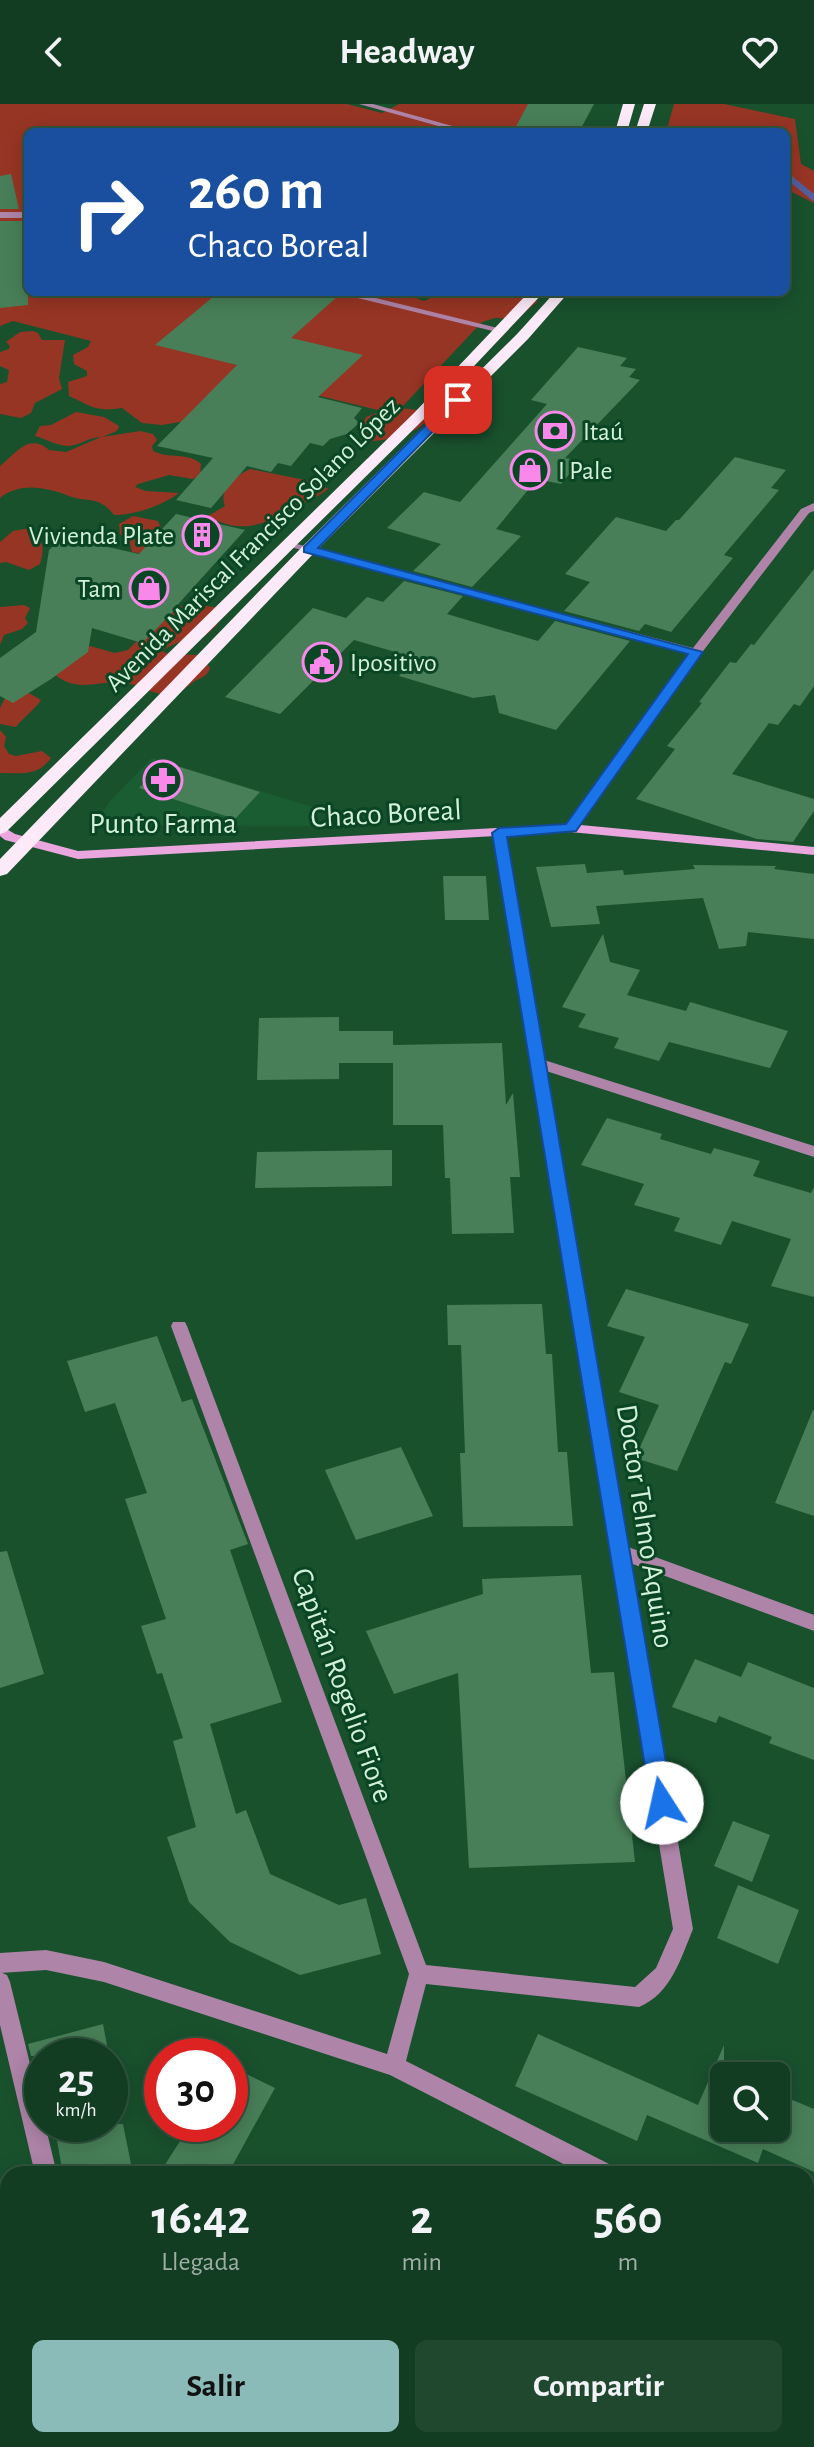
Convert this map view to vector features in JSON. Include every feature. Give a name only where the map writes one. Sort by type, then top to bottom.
[{"type":"highway","points":[[622,128],[629,104]]},
{"type":"highway","points":[[642,128],[650,104]]},
{"type":"highway","name":"Avenida Mariscal Francisco Solano López","points":[[0,870],[9,834],[533,296]]},
{"type":"highway","name":"Avenida Mariscal Francisco Solano López","points":[[9,834],[309,549],[523,336],[558,296]]},
{"type":"main road","name":"Chaco Boreal","points":[[9,834],[78,855],[570,828],[814,851]]},
{"type":"street","points":[[363,104],[455,128]]},
{"type":"street","points":[[0,215],[24,215]]},
{"type":"street","points":[[355,296],[501,330]]},
{"type":"street","points":[[570,828],[696,652],[809,508]]},
{"type":"street","points":[[289,545],[696,652]]},
{"type":"street","name":"Doctor Telmo Aquino","points":[[419,1974],[639,1997],[663,1975],[683,1929],[499,833]]},
{"type":"street","points":[[540,1064],[814,1152]]},
{"type":"street","name":"Capitán Rogelio Fiore","points":[[179,1326],[419,1974]]},
{"type":"street","points":[[619,1551],[814,1623]]},
{"type":"street","points":[[0,1963],[46,1960],[104,1972],[394,2066],[589,2166]]},
{"type":"street","points":[[394,2066],[419,1974]]},
{"type":"street","points":[[0,1982],[44,2166]]},
{"type":"shaded area","points":[[0,104],[347,104],[382,113],[399,104],[528,104],[535,128],[24,128],[24,296],[410,296],[424,301],[435,296],[536,296],[537,302],[516,319],[495,318],[482,322],[401,408],[417,410],[428,419],[408,433],[388,439],[362,441],[359,432],[366,417],[382,411],[233,375],[186,421],[162,425],[142,423],[122,408],[94,407],[69,396],[68,382],[87,376],[87,371],[74,364],[73,355],[88,347],[91,341],[13,321],[0,326]]},
{"type":"shaded area","points":[[674,104],[724,104],[795,119],[801,164],[814,171],[814,203],[790,191],[790,128],[667,128]]},
{"type":"shaded area","points":[[33,331],[42,340],[65,340],[59,378],[62,389],[35,403],[31,413],[21,418],[0,414],[0,384],[7,382],[9,370],[0,366],[0,352],[9,349],[6,342],[20,332]]},
{"type":"shaded area","points":[[76,412],[104,417],[119,426],[117,431],[102,437],[140,431],[153,434],[157,440],[152,446],[153,451],[196,460],[201,464],[200,475],[193,479],[169,475],[138,484],[135,487],[146,491],[179,493],[165,502],[122,515],[114,515],[98,502],[42,488],[16,490],[0,498],[0,466],[23,447],[35,443],[49,450],[66,452],[101,437],[68,446],[35,436],[40,426],[51,425]]},
{"type":"shaded area","points":[[250,469],[315,482],[328,489],[256,525],[237,526],[208,516],[225,506],[226,489],[239,475]]},
{"type":"shaded area","points":[[133,516],[158,521],[163,533],[144,554],[132,552],[130,543],[120,534],[119,524]]},
{"type":"shaded area","points":[[30,528],[42,543],[40,564],[29,570],[0,563],[0,542],[13,531]]},
{"type":"shaded area","points":[[24,605],[30,608],[25,618],[28,623],[22,629],[4,635],[0,645],[0,607]]},
{"type":"shaded area","points":[[171,607],[215,607],[212,619],[217,625],[205,636],[198,634],[161,650],[168,654],[199,655],[210,668],[205,676],[181,690],[163,694],[127,683],[75,684],[52,672],[76,650],[90,646],[115,653],[128,650]]},
{"type":"shaded area","points":[[29,693],[41,700],[36,706],[16,727],[0,724],[0,708],[5,698]]},
{"type":"shaded area","points":[[0,730],[6,737],[4,746],[9,754],[16,756],[42,751],[51,758],[34,771],[0,773]]},
{"type":"shaded area","points":[[152,758],[322,810],[309,826],[127,825],[104,819],[104,810],[111,800]]},
{"type":"building","points":[[528,104],[594,104],[581,128],[515,128]]},
{"type":"building","points":[[11,174],[19,209],[0,209],[0,176]]},
{"type":"building","points":[[0,221],[22,221],[24,296],[28,296],[28,305],[0,308]]},
{"type":"building","points":[[214,296],[338,296],[291,338],[363,355],[318,397],[362,408],[354,418],[359,423],[347,434],[330,439],[323,446],[310,443],[291,466],[278,463],[271,472],[247,466],[211,508],[176,500],[213,458],[157,446],[237,365],[155,345]]},
{"type":"building","points":[[578,347],[627,358],[620,366],[636,369],[629,377],[640,380],[565,458],[580,461],[561,484],[537,479],[496,529],[521,536],[472,587],[413,571],[441,544],[387,528],[424,492],[460,502],[547,404],[531,400]]},
{"type":"building","points":[[735,457],[786,470],[771,488],[779,490],[724,555],[733,558],[671,632],[645,624],[639,631],[564,611],[590,582],[565,574],[616,517],[666,531]]},
{"type":"building","points":[[176,514],[245,530],[142,643],[92,628],[88,652],[13,703],[0,696],[0,658],[36,632],[49,550],[63,537],[139,554]]},
{"type":"building","points":[[814,569],[814,686],[800,706],[794,704],[778,725],[769,723],[732,774],[814,799],[814,811],[793,842],[757,839],[636,799],[675,749],[667,746],[702,703],[699,702],[730,662],[736,663],[751,644],[754,645]]},
{"type":"building","points":[[404,581],[463,596],[447,614],[538,641],[555,621],[630,641],[556,730],[499,713],[495,695],[473,698],[399,676],[416,658],[354,640],[280,714],[225,697],[313,608],[346,618],[367,597],[383,602]]},
{"type":"building","points":[[164,762],[260,792],[235,819],[139,788]]},
{"type":"building","points":[[585,864],[587,873],[623,870],[624,875],[695,869],[693,865],[776,866],[774,869],[814,874],[814,939],[748,932],[746,946],[719,949],[703,898],[596,906],[600,924],[551,927],[536,867]]},
{"type":"building","points":[[443,876],[486,876],[489,920],[445,920]]},
{"type":"building","points":[[603,934],[610,962],[640,970],[627,995],[686,1011],[690,1002],[788,1031],[770,1068],[669,1042],[659,1061],[614,1048],[619,1038],[578,1027],[586,1014],[562,1007]]},
{"type":"building","points":[[339,1017],[339,1031],[393,1031],[393,1045],[502,1043],[506,1105],[513,1093],[520,1177],[510,1177],[514,1233],[452,1234],[450,1178],[445,1178],[443,1125],[393,1125],[393,1063],[339,1063],[339,1079],[257,1080],[259,1018]]},
{"type":"building","points":[[607,1118],[662,1134],[660,1139],[711,1154],[714,1148],[760,1161],[753,1176],[811,1193],[814,1187],[814,1297],[771,1286],[791,1239],[732,1221],[721,1245],[674,1231],[680,1218],[634,1205],[644,1184],[581,1165]]},
{"type":"building","points":[[392,1150],[392,1186],[255,1188],[257,1152]]},
{"type":"building","points":[[626,1289],[749,1324],[731,1364],[725,1362],[677,1471],[635,1458],[659,1405],[619,1392],[645,1337],[607,1326]]},
{"type":"building","points":[[542,1304],[546,1354],[552,1354],[558,1452],[567,1452],[573,1526],[463,1527],[460,1453],[465,1453],[461,1345],[448,1345],[447,1305]]},
{"type":"building","points":[[157,1336],[182,1402],[192,1399],[248,1544],[230,1550],[282,1702],[210,1724],[236,1814],[246,1810],[270,1874],[339,1905],[366,1898],[381,1954],[300,1975],[230,1942],[189,1902],[167,1837],[196,1827],[173,1741],[183,1738],[162,1673],[157,1674],[141,1626],[166,1619],[125,1499],[147,1493],[115,1403],[85,1412],[67,1361]]},
{"type":"building","points":[[814,1411],[814,1516],[775,1503]]},
{"type":"building","points":[[401,1447],[433,1516],[356,1540],[325,1470]]},
{"type":"building","points":[[7,1551],[44,1674],[0,1688],[0,1552]]},
{"type":"building","points":[[581,1575],[591,1673],[614,1672],[635,1862],[469,1868],[458,1673],[394,1694],[366,1631],[483,1594],[482,1579]]},
{"type":"building","points":[[695,1659],[741,1677],[748,1662],[814,1688],[814,1760],[769,1743],[772,1737],[719,1716],[716,1723],[672,1707]]},
{"type":"building","points":[[733,1821],[770,1835],[752,1882],[714,1866]]},
{"type":"building","points":[[738,1885],[799,1910],[778,1964],[717,1938]]},
{"type":"building","points":[[103,2024],[106,2038],[50,2038]]},
{"type":"building","points":[[538,2034],[698,2105],[710,2077],[710,2142],[790,2142],[790,2099],[814,2109],[814,2166],[801,2166],[763,2149],[758,2163],[647,2115],[637,2141],[515,2086]]},
{"type":"building","points":[[724,2045],[724,2062],[717,2062]]},
{"type":"building","points":[[248,2075],[275,2088],[248,2137]]},
{"type":"building","points":[[57,2142],[127,2142],[131,2166],[62,2166]]},
{"type":"building","points":[[179,2142],[245,2142],[232,2166],[164,2166]]},
{"type":"waterway","points":[[790,178],[814,198]]},
{"type":"place","name":"Itaú","points":[[555,431]]},
{"type":"place","name":"I Pale","points":[[530,470]]},
{"type":"place","name":"Vivienda Plate","points":[[202,535]]},
{"type":"place","name":"Tam","points":[[149,588]]},
{"type":"place","name":"Ipositivo","points":[[322,662]]},
{"type":"place","name":"Punto Farma","points":[[163,780]]},
{"type":"route","points":[[458,400],[309,549],[696,652],[570,828],[499,833],[662,1803]]}]
